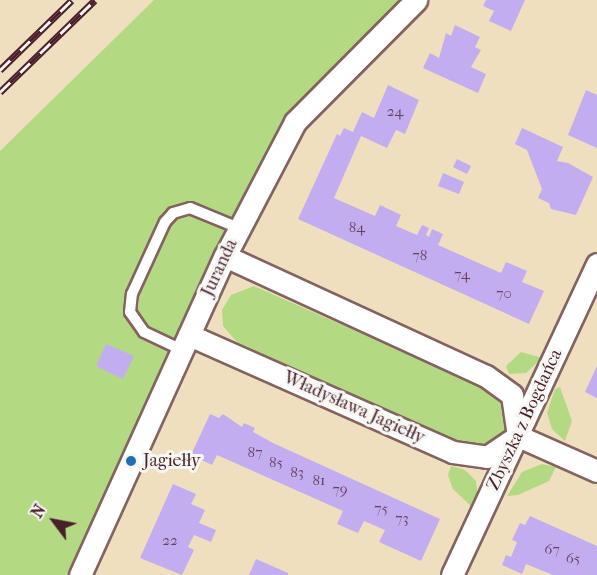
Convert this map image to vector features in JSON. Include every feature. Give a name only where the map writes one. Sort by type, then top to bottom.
[{"type":"street","name":"Juranda","points":[[80,575],[225,256],[296,122],[416,0]]},
{"type":"street","points":[[225,256],[486,376],[512,395],[518,436],[597,471]]},
{"type":"street","name":"Zbyszka z Bogdańca","points":[[452,575],[597,264]]},
{"type":"street","name":"Władysława Jagiełły","points":[[185,343],[453,452],[487,457],[518,436]]},
{"type":"lane","points":[[185,343],[139,328],[130,312],[132,294],[165,222],[173,213],[190,208],[239,228]]},
{"type":"green space","points":[[154,0],[416,0],[295,122],[80,575],[0,575],[0,151]]},
{"type":"green space","points":[[254,286],[494,392],[504,402],[507,430],[498,442],[483,448],[464,444],[237,342],[223,326],[222,310],[231,295]]},
{"type":"green space","points":[[521,352],[542,358],[526,373],[509,374],[506,366]]},
{"type":"green space","points":[[560,387],[572,421],[565,441],[552,429],[547,413],[555,389]]},
{"type":"green space","points":[[542,464],[556,467],[549,481],[518,495],[507,496],[522,472]]},
{"type":"green space","points":[[451,466],[465,470],[476,481],[478,498],[472,507],[453,489],[448,475]]},
{"type":"building","points":[[486,0],[525,0],[511,31],[489,21],[494,11],[483,6]]},
{"type":"building","points":[[455,25],[480,37],[475,47],[481,50],[471,67],[486,74],[478,93],[423,68],[430,53],[439,58],[446,33],[451,36]]},
{"type":"building","points":[[388,85],[419,100],[405,134],[396,130],[387,148],[361,136],[334,198],[375,216],[380,205],[401,215],[396,226],[417,235],[422,225],[429,228],[426,235],[429,237],[432,229],[443,234],[438,245],[501,273],[506,262],[527,271],[522,282],[544,291],[529,324],[298,219],[337,134],[340,136],[344,128],[353,132],[362,112],[374,118]]},
{"type":"building","points":[[586,90],[597,95],[597,148],[568,135]]},
{"type":"building","points":[[522,128],[563,147],[557,161],[568,163],[593,177],[576,215],[551,209],[549,203],[538,198],[542,189],[527,150],[515,144]]},
{"type":"building","points":[[457,159],[471,166],[467,174],[453,167]]},
{"type":"building","points":[[443,173],[464,182],[459,194],[438,186]]},
{"type":"building","points":[[106,344],[134,356],[123,379],[96,366]]},
{"type":"building","points":[[597,366],[597,398],[585,392]]},
{"type":"building","points":[[210,414],[219,418],[223,414],[242,427],[244,423],[255,428],[253,432],[273,443],[440,519],[421,561],[379,542],[385,530],[364,521],[358,533],[337,524],[343,511],[217,455],[212,465],[191,455]]},
{"type":"building","points":[[173,484],[196,494],[191,504],[205,510],[199,523],[216,530],[211,542],[194,535],[188,547],[194,550],[182,575],[140,558]]},
{"type":"building","points":[[530,516],[597,546],[597,575],[553,575],[526,564],[522,574],[502,565],[506,555],[511,557],[517,542],[512,540],[520,523],[525,525]]},
{"type":"building","points":[[256,559],[288,573],[288,575],[249,575]]},
{"type":"railway","points":[[0,70],[72,0]]},
{"type":"railway","points":[[0,92],[95,0]]},
{"type":"place","name":"Jagiełły","points":[[131,461]]}]
